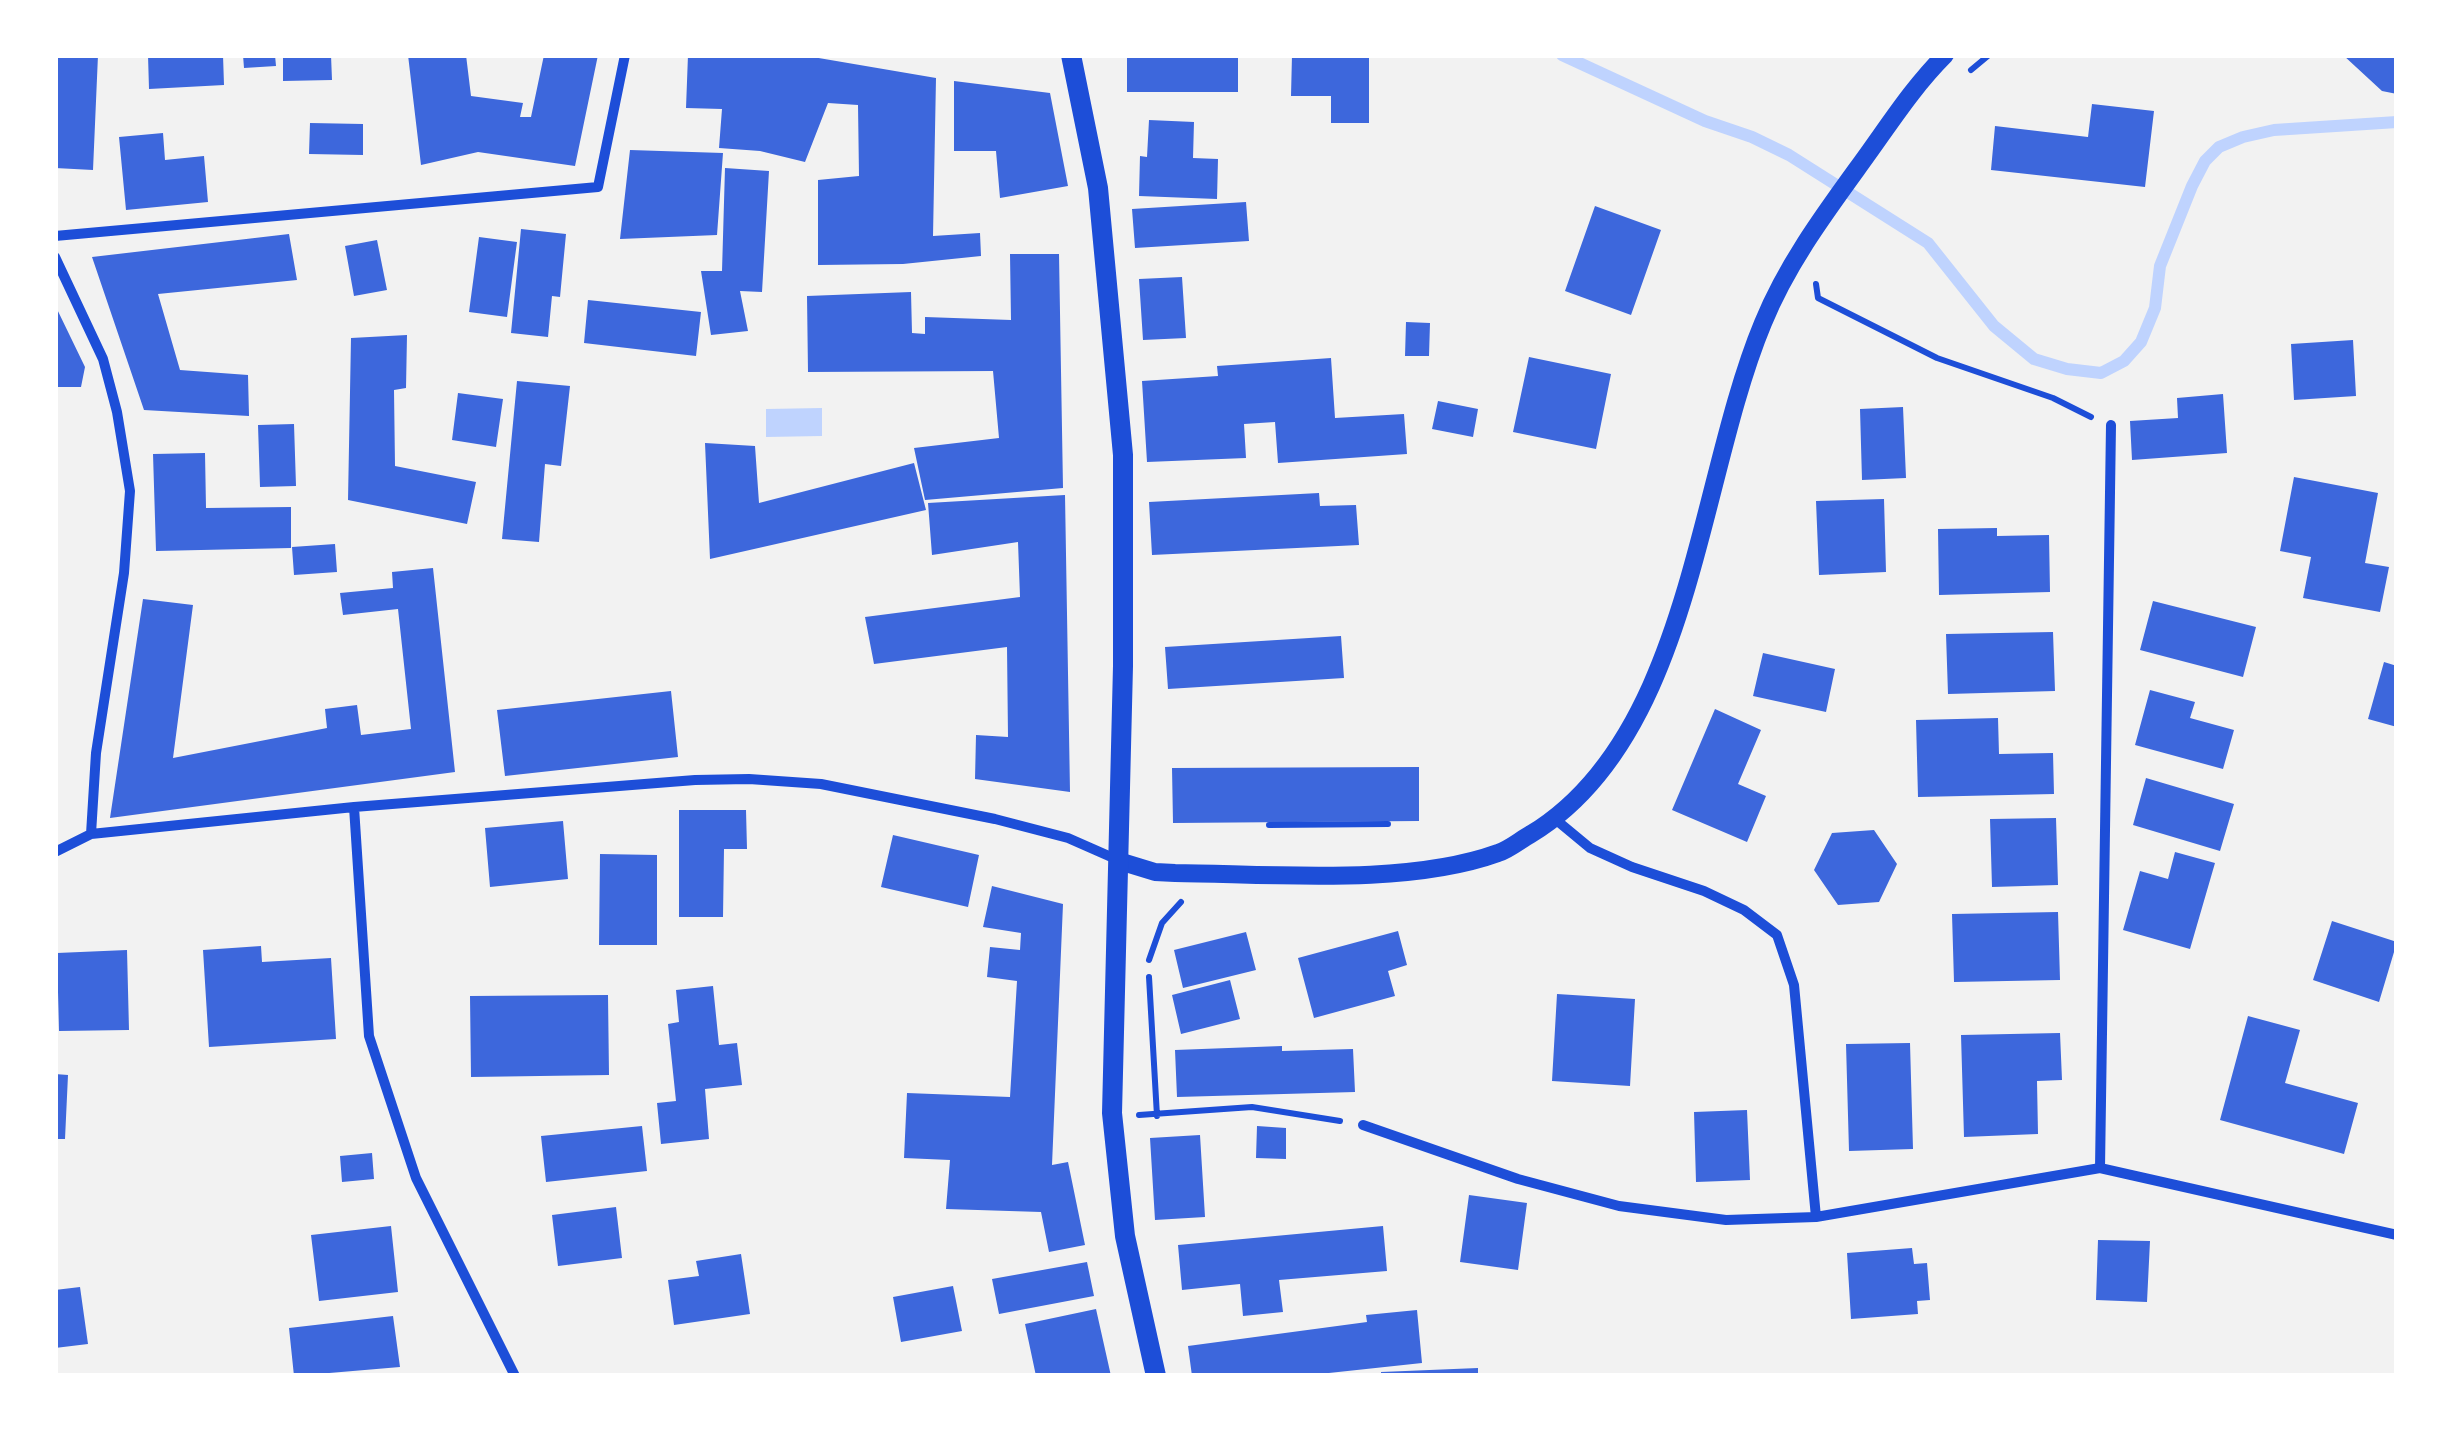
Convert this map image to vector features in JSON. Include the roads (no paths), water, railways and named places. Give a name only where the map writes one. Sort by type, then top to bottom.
[{"type":"main road","points":[[1071,55],[1098,188],[1123,455],[1112,1113],[1125,1236],[1156,1376]]},
{"type":"street","points":[[55,236],[598,187],[624,55]]},
{"type":"street","points":[[55,852],[90,834],[354,807],[695,780],[821,784],[1068,838],[1155,872],[1428,872],[1501,853],[1556,819],[1604,769],[1636,715],[1662,658],[1710,506],[1727,428],[1763,322],[1813,230],[1917,84],[1945,55]]},
{"type":"street","points":[[55,257],[103,359],[117,412],[130,491],[124,573],[96,753],[90,834]]},
{"type":"street","points":[[2100,1168],[2111,426]]},
{"type":"street","points":[[354,807],[369,1036],[416,1178],[514,1376]]},
{"type":"street","points":[[1556,819],[1590,848],[1704,891],[1744,910],[1777,935],[1794,985],[1816,1218]]},
{"type":"street","points":[[1363,1125],[1518,1179],[1620,1206],[1726,1220],[1816,1218],[2100,1168],[2397,1235]]},
{"type":"water","points":[[822,408],[822,436],[766,437],[766,409]]},
{"type":"waterway","points":[[1562,55],[1789,155],[1928,243],[1994,326],[2034,359],[2067,369],[2101,373],[2124,361],[2141,342],[2155,308],[2160,266],[2192,186],[2205,161],[2219,147],[2274,130],[2397,122]]}]
